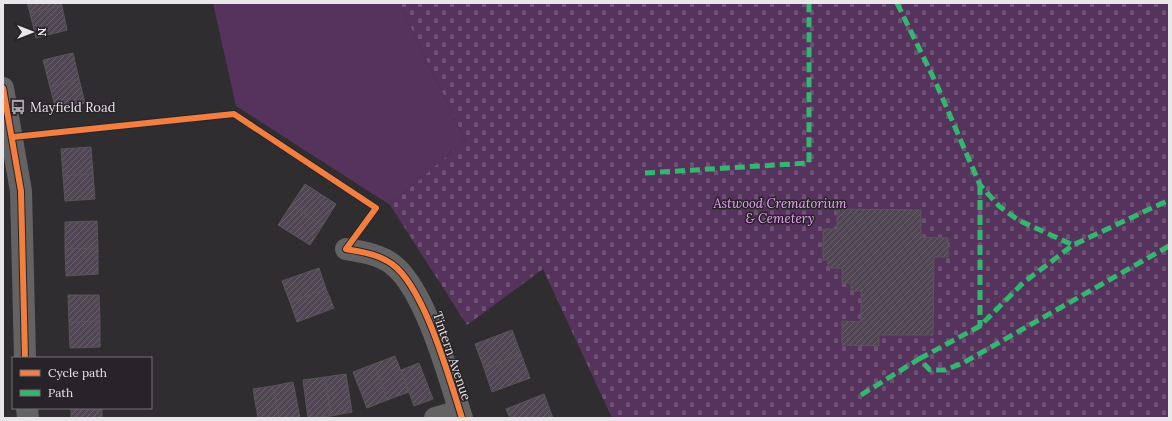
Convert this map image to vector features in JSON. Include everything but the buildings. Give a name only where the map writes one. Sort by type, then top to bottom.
[{"type":"street","points":[[3,88],[21,191],[25,357]]},
{"type":"street","name":"Tintern Avenue","points":[[346,249],[377,255],[392,264],[409,282],[424,309],[461,414]]},
{"type":"street","points":[[435,418],[461,414]]},
{"type":"green space","points":[[213,3],[399,3],[465,140],[390,205],[236,106]]},
{"type":"green space","name":"Astwood Crematorium & Cemetery","points":[[399,3],[1169,3],[1169,418],[612,418],[543,269],[467,325],[390,205],[465,140]]},
{"type":"marked path","points":[[645,173],[809,163],[809,3]]},
{"type":"marked path","points":[[897,3],[936,83],[980,185],[999,206],[1018,220],[1073,245]]},
{"type":"marked path","points":[[980,185],[980,326]]},
{"type":"marked path","points":[[919,359],[980,326],[1023,283],[1073,245],[1169,200]]},
{"type":"marked path","points":[[861,395],[919,359],[930,370],[945,370],[963,363],[1169,246]]},
{"type":"cycle path","points":[[3,88],[21,191],[25,357]]},
{"type":"cycle path","points":[[13,137],[234,114],[376,208],[346,249],[381,258],[392,264],[404,276],[415,293],[434,335],[462,418]]},
{"type":"place","name":"Mayfield Road","points":[[18,107]]}]
